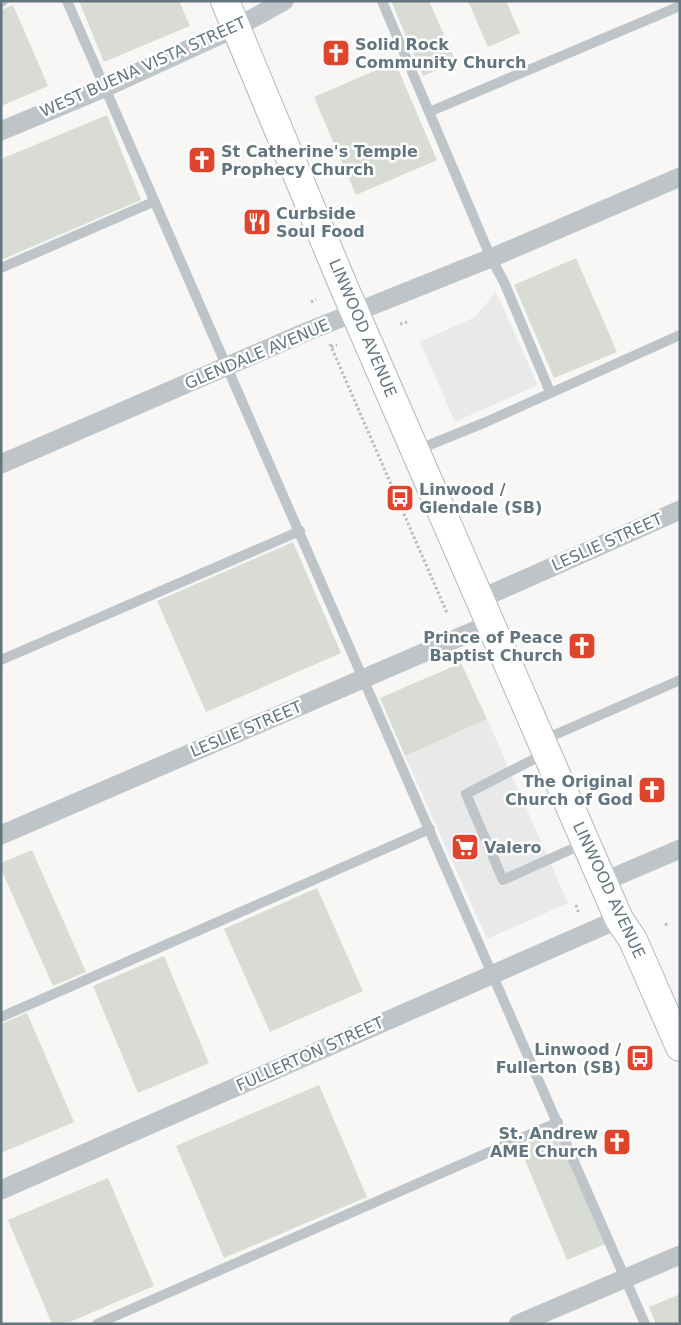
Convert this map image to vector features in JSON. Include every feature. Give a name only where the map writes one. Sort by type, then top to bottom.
[{"type":"street","name":"LINWOOD AVENUE","points":[[226,1],[356,313],[490,624],[605,881],[619,919],[633,940],[676,1031]]},
{"type":"street","name":"WEST BUENA VISTA STREET","points":[[1,131],[104,88],[237,27],[284,1]]},
{"type":"street","name":"GLENDALE AVENUE","points":[[1,464],[680,177]]},
{"type":"street","name":"LESLIE STREET","points":[[480,599],[680,510]]},
{"type":"street","name":"LESLIE STREET","points":[[1,835],[490,624]]},
{"type":"street","points":[[605,881],[680,849]]},
{"type":"street","name":"FULLERTON STREET","points":[[1,1190],[619,919]]},
{"type":"street","points":[[518,1324],[680,1255]]},
{"type":"lane","points":[[67,1],[225,368],[300,531],[363,679],[494,973],[645,1324]]},
{"type":"lane","points":[[382,1],[550,392]]},
{"type":"lane","points":[[429,112],[680,6]]},
{"type":"lane","points":[[1,268],[153,202]]},
{"type":"lane","points":[[416,450],[486,422],[680,335]]},
{"type":"lane","points":[[1,660],[300,531]]},
{"type":"lane","points":[[587,842],[502,880],[466,794],[544,746],[680,680]]},
{"type":"lane","points":[[1,1017],[430,829]]},
{"type":"lane","points":[[97,1324],[558,1122]]},
{"type":"path","points":[[311,302],[316,298]]},
{"type":"path","points":[[400,324],[407,322]]},
{"type":"path","points":[[328,341],[447,612]]},
{"type":"path","points":[[331,347],[337,345]]},
{"type":"path","points":[[576,906],[579,916]]},
{"type":"path","points":[[665,925],[669,923]]},
{"type":"shaded area","points":[[79,1],[179,1],[190,26],[104,62]]},
{"type":"shaded area","points":[[391,1],[429,1],[456,62],[423,76]]},
{"type":"shaded area","points":[[468,1],[506,1],[520,33],[488,47]]},
{"type":"shaded area","points":[[13,5],[48,86],[1,106],[1,10]]},
{"type":"shaded area","points":[[395,62],[437,160],[356,195],[314,97]]},
{"type":"shaded area","points":[[107,115],[141,200],[1,260],[1,159]]},
{"type":"shaded area","points":[[576,258],[617,352],[554,378],[514,285]]},
{"type":"shaded area","points":[[496,292],[538,385],[455,422],[420,342],[475,317]]},
{"type":"shaded area","points":[[293,542],[341,653],[206,712],[157,601]]},
{"type":"shaded area","points":[[461,663],[487,719],[405,756],[380,698]]},
{"type":"shaded area","points":[[487,719],[568,903],[487,939],[405,756]]},
{"type":"shaded area","points":[[32,850],[86,972],[53,986],[1,869],[1,863]]},
{"type":"shaded area","points":[[317,888],[363,991],[270,1032],[224,929]]},
{"type":"shaded area","points":[[164,956],[209,1063],[138,1093],[93,986]]},
{"type":"shaded area","points":[[27,1013],[74,1122],[1,1153],[1,1024]]},
{"type":"shaded area","points":[[319,1085],[367,1197],[224,1258],[176,1146]]},
{"type":"shaded area","points":[[556,1130],[605,1244],[567,1260],[519,1146]]},
{"type":"shaded area","points":[[108,1178],[154,1286],[65,1324],[52,1324],[8,1220]]},
{"type":"shaded area","points":[[680,1294],[680,1324],[656,1324],[649,1307]]},
{"type":"place","name":"Solid Rock Community Church","points":[[336,53]]},
{"type":"place","name":"St Catherine's Temple Prophecy Church","points":[[202,160]]},
{"type":"place","name":"Curbside Soul Food","points":[[257,222]]},
{"type":"place","name":"Linwood / Glendale (SB)","points":[[400,498]]},
{"type":"place","name":"Prince of Peace Baptist Church","points":[[582,646]]},
{"type":"place","name":"The Original Church of God","points":[[652,790]]},
{"type":"place","name":"Valero","points":[[465,847]]},
{"type":"place","name":"Linwood / Fullerton (SB)","points":[[640,1058]]},
{"type":"place","name":"St. Andrew AME Church","points":[[617,1142]]}]
